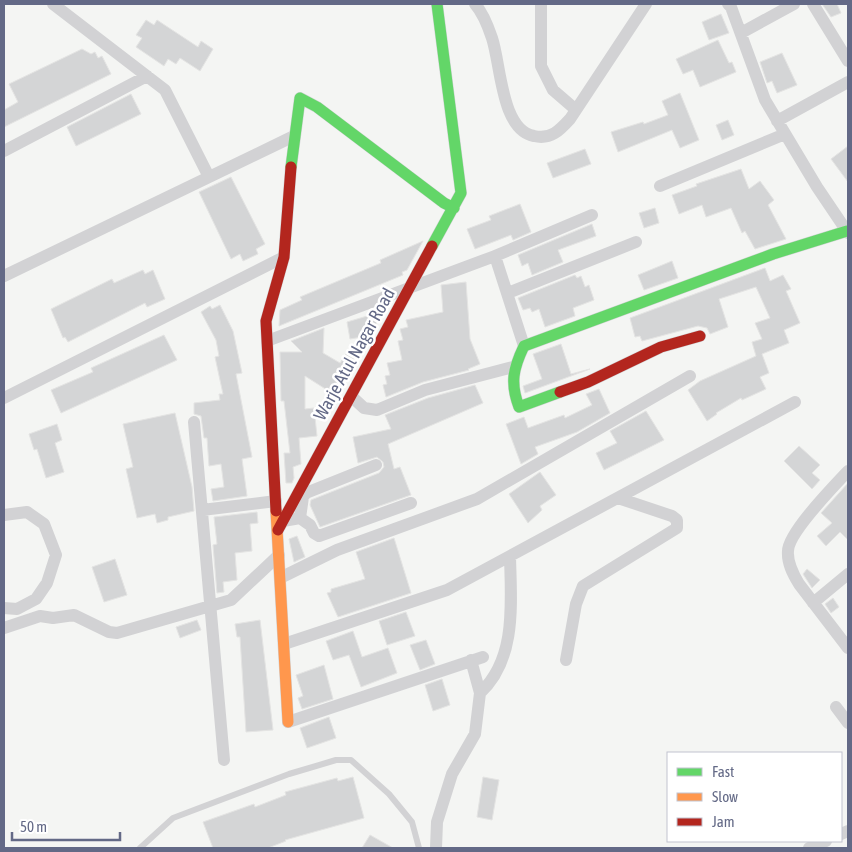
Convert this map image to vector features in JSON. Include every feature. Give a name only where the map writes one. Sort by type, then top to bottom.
[{"type":"street","points":[[52,4],[165,90],[209,178]]},
{"type":"street","name":"Warje Atul Nagar Road","points":[[280,526],[461,193],[437,4]]},
{"type":"street","points":[[474,4],[492,37],[510,114],[522,132],[528,135],[547,137],[560,130],[646,4]]},
{"type":"street","points":[[541,4],[541,66],[553,90],[575,109]]},
{"type":"street","points":[[700,336],[661,347],[588,382],[519,407],[511,389],[513,368],[524,346],[773,254],[848,232],[817,188],[765,100],[732,7],[728,4]]},
{"type":"street","points":[[741,33],[794,4]]},
{"type":"street","points":[[813,4],[848,61]]},
{"type":"street","points":[[4,151],[147,76]]},
{"type":"street","points":[[777,120],[848,82]]},
{"type":"street","points":[[436,848],[437,822],[452,774],[475,734],[480,693],[477,659],[288,722],[279,555],[280,526],[276,502],[266,321],[284,257],[294,136],[300,98],[317,107],[444,204],[454,208]]},
{"type":"street","points":[[660,186],[785,134]]},
{"type":"street","points":[[4,276],[294,136]]},
{"type":"street","points":[[267,342],[495,256],[592,215]]},
{"type":"street","points":[[508,293],[636,242]]},
{"type":"street","points":[[495,256],[524,346]]},
{"type":"street","points":[[4,398],[284,257]]},
{"type":"street","points":[[351,396],[364,408],[377,410],[425,390],[513,368]]},
{"type":"street","points":[[280,578],[337,550],[477,499],[690,376]]},
{"type":"street","points":[[284,644],[448,590],[795,402]]},
{"type":"street","points":[[194,422],[224,760]]},
{"type":"street","points":[[300,518],[303,497],[306,492],[376,465]]},
{"type":"street","points":[[846,640],[813,603],[792,572],[788,557],[789,543],[793,535],[847,475]]},
{"type":"street","points":[[566,660],[576,604],[583,586],[677,528],[677,520],[672,516],[618,498]]},
{"type":"street","points":[[202,510],[276,502]]},
{"type":"street","points":[[300,518],[310,525],[314,534],[320,536],[411,503]]},
{"type":"street","points":[[4,515],[27,512],[44,524],[56,555],[47,583],[36,599],[17,609],[4,608]]},
{"type":"street","points":[[280,526],[300,518]]},
{"type":"street","points":[[4,628],[40,616],[53,618],[74,615],[117,634],[210,607],[238,596],[279,555]]},
{"type":"street","points":[[480,693],[492,682],[509,640],[510,556]]},
{"type":"street","points":[[813,603],[848,574]]},
{"type":"street","points":[[836,707],[848,723]]},
{"type":"street","points":[[809,848],[824,842]]},
{"type":"lane","points":[[140,848],[173,818],[289,774],[336,760],[351,760],[389,794],[412,822],[419,848]]},
{"type":"building","points":[[822,4],[837,4],[841,13],[831,17]]},
{"type":"building","points":[[721,14],[729,33],[709,40],[702,22]]},
{"type":"building","points":[[146,20],[154,25],[157,20],[198,47],[201,41],[213,49],[200,71],[180,58],[176,64],[168,59],[164,66],[136,47],[142,38],[136,35]]},
{"type":"building","points":[[718,40],[729,63],[732,62],[736,72],[700,87],[693,70],[683,74],[676,59]]},
{"type":"building","points":[[82,49],[91,54],[95,52],[98,58],[102,56],[111,74],[4,127],[4,110],[18,102],[9,84]]},
{"type":"building","points":[[782,53],[797,85],[777,93],[772,81],[767,83],[760,62]]},
{"type":"building","points":[[680,93],[699,140],[680,148],[672,130],[618,152],[611,132],[643,122],[644,124],[668,115],[662,101]]},
{"type":"building","points":[[131,94],[141,114],[76,146],[67,127]]},
{"type":"building","points":[[728,120],[734,135],[722,140],[716,125]]},
{"type":"building","points":[[848,146],[848,182],[831,159]]},
{"type":"building","points":[[585,149],[591,164],[553,178],[547,163]]},
{"type":"building","points":[[741,169],[749,189],[760,181],[774,200],[768,205],[786,239],[755,249],[745,231],[742,233],[731,208],[706,217],[702,205],[679,214],[672,195],[697,186],[696,184]]},
{"type":"building","points":[[231,177],[265,244],[256,249],[258,254],[243,261],[240,254],[231,259],[199,192]]},
{"type":"building","points":[[520,204],[531,232],[513,240],[511,235],[475,249],[467,229],[491,220],[489,216]]},
{"type":"building","points":[[655,208],[659,223],[644,228],[639,213]]},
{"type":"building","points":[[592,224],[596,236],[558,250],[563,262],[532,275],[528,263],[522,266],[518,255]]},
{"type":"building","points":[[423,241],[407,270],[402,272],[403,275],[279,326],[280,310],[302,300],[300,297],[381,263],[380,260]]},
{"type":"building","points":[[672,261],[678,278],[644,290],[638,275]]},
{"type":"building","points":[[765,268],[770,281],[783,275],[791,289],[786,291],[800,323],[784,330],[789,343],[762,354],[769,373],[760,377],[766,389],[742,400],[741,398],[716,413],[707,421],[688,390],[700,381],[756,356],[752,342],[762,339],[755,323],[770,318],[756,287],[719,299],[728,327],[710,334],[707,328],[698,326],[642,341],[640,336],[635,337],[630,318]]},
{"type":"building","points":[[143,270],[145,274],[153,270],[165,299],[147,307],[145,303],[68,342],[65,337],[63,338],[51,309],[112,279],[114,283]]},
{"type":"building","points":[[575,275],[577,278],[581,276],[585,287],[589,285],[594,300],[573,308],[575,316],[545,327],[539,309],[532,312],[530,308],[523,310],[518,298]]},
{"type":"building","points":[[466,282],[470,339],[480,364],[469,370],[423,382],[386,397],[383,385],[387,384],[385,376],[390,375],[387,363],[402,360],[398,341],[403,340],[400,329],[408,327],[406,320],[443,312],[441,285]]},
{"type":"building","points":[[220,305],[233,331],[242,373],[236,374],[252,457],[242,459],[247,496],[213,501],[211,489],[224,487],[221,464],[209,466],[207,438],[204,438],[201,416],[194,414],[194,403],[220,400],[219,394],[223,394],[215,357],[219,356],[216,340],[201,312],[210,306],[212,309]]},
{"type":"building","points":[[384,311],[368,336],[350,339],[347,322]]},
{"type":"building","points":[[324,328],[323,353],[340,363],[346,354],[356,360],[335,395],[305,376],[305,409],[314,408],[317,436],[299,438],[301,464],[293,467],[294,478],[292,483],[286,483],[284,453],[290,453],[284,401],[281,401],[280,352],[302,352],[291,341]]},
{"type":"building","points":[[164,335],[177,360],[61,413],[51,390],[93,372],[91,368]]},
{"type":"building","points":[[561,344],[571,374],[590,369],[525,393],[523,386],[542,379],[533,354]]},
{"type":"building","points":[[475,385],[483,403],[388,444],[394,469],[400,467],[411,495],[320,527],[310,505],[311,500],[379,473],[384,467],[383,462],[377,457],[358,463],[353,437],[391,429],[385,415],[428,398]]},
{"type":"building","points":[[599,389],[610,413],[577,432],[535,447],[538,454],[521,464],[506,424],[524,417],[528,428],[564,415],[565,418],[592,405],[586,394]]},
{"type":"building","points":[[646,411],[664,440],[604,470],[596,453],[617,443],[610,431]]},
{"type":"building","points":[[175,413],[192,487],[194,511],[168,517],[168,520],[157,523],[155,514],[137,518],[126,469],[133,467],[123,424]]},
{"type":"building","points":[[57,424],[62,440],[55,443],[64,472],[46,478],[37,449],[34,450],[29,434]]},
{"type":"building","points":[[799,446],[820,465],[812,473],[820,480],[812,489],[784,461]]},
{"type":"building","points":[[540,472],[556,495],[540,506],[542,510],[528,523],[509,494]]},
{"type":"building","points":[[848,483],[848,540],[840,532],[826,546],[817,536],[832,523],[821,513]]},
{"type":"building","points":[[257,512],[258,523],[250,524],[252,551],[235,553],[237,580],[223,582],[224,592],[217,593],[213,545],[217,544],[214,517]]},
{"type":"building","points":[[297,536],[305,557],[294,562],[289,539]]},
{"type":"building","points":[[394,538],[411,593],[338,617],[327,593],[331,592],[331,589],[365,579],[356,552]]},
{"type":"building","points":[[115,559],[127,595],[104,602],[92,567]]},
{"type":"building","points":[[807,569],[820,580],[812,588],[803,574]]},
{"type":"building","points":[[833,598],[839,607],[831,613],[825,604]]},
{"type":"building","points":[[406,612],[415,636],[387,645],[379,621]]},
{"type":"building","points":[[197,620],[201,630],[180,638],[176,627]]},
{"type":"building","points":[[260,620],[273,730],[246,732],[240,637],[237,637],[235,624]]},
{"type":"building","points":[[353,631],[362,657],[388,648],[397,673],[361,687],[349,655],[333,660],[326,641]]},
{"type":"building","points":[[426,640],[435,664],[420,670],[410,645]]},
{"type":"building","points":[[324,665],[333,699],[302,709],[298,698],[303,696],[296,675]]},
{"type":"building","points":[[442,679],[450,705],[433,711],[425,685]]},
{"type":"building","points":[[329,717],[336,738],[307,748],[300,728]]},
{"type":"building","points":[[353,777],[364,818],[285,840],[268,848],[213,848],[203,822],[254,804],[255,807],[286,795],[285,792],[337,778],[338,781]]},
{"type":"building","points":[[483,777],[499,780],[492,820],[477,817]]},
{"type":"building","points":[[370,835],[393,848],[362,848]]},
{"type":"traffic: fast","points":[[432,246],[461,193],[437,4]]},
{"type":"traffic: fast","points":[[291,167],[300,98],[317,107],[444,203],[454,208]]},
{"type":"traffic: fast","points":[[560,392],[519,407],[514,391],[514,376],[517,362],[524,346],[773,254],[847,231]]},
{"type":"traffic: slow","points":[[276,511],[288,722]]},
{"type":"traffic: jam","points":[[276,511],[266,321],[284,257],[291,167]]},
{"type":"traffic: jam","points":[[278,530],[432,246]]},
{"type":"traffic: jam","points":[[560,392],[588,382],[661,347],[700,336]]}]
